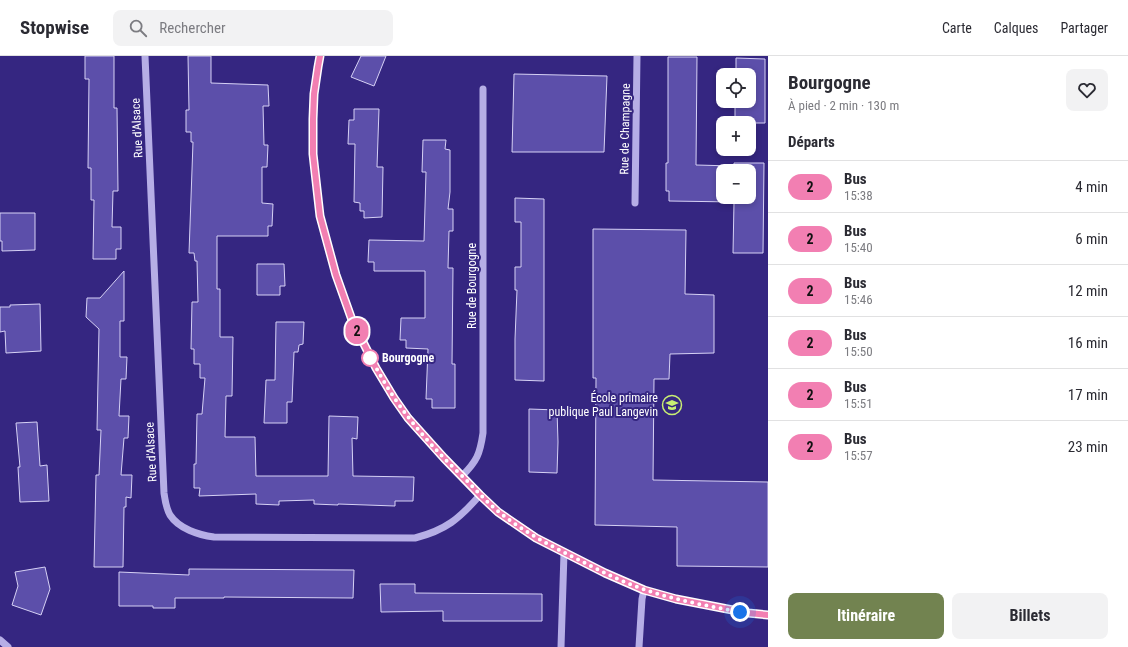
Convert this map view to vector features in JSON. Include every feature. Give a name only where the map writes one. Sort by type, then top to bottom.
[{"type":"street","name":"Rue d'Alsace","points":[[144,56],[164,493],[166,506],[170,515],[181,525],[191,531],[200,535],[214,537],[415,538],[436,531],[457,519],[480,495]]},
{"type":"street","points":[[320,56],[314,94],[313,154],[320,216],[336,275],[352,320],[376,368],[408,418],[444,458],[498,512],[536,538],[616,579],[644,590],[676,599],[748,613],[768,615]]},
{"type":"street","name":"Rue de Champagne","points":[[635,203],[637,56]]},
{"type":"street","name":"Rue de Bourgogne","points":[[462,476],[477,460],[481,448],[483,433],[482,89]]},
{"type":"street","points":[[560,647],[564,553]]},
{"type":"street","points":[[639,647],[642,599],[644,590]]},
{"type":"street","points":[[0,640],[8,647]]},
{"type":"building","points":[[85,56],[114,56],[114,108],[117,108],[118,191],[113,191],[112,227],[121,227],[121,249],[116,249],[116,259],[93,259],[94,200],[91,200],[91,168],[88,168],[89,79],[85,79]]},
{"type":"building","points":[[188,56],[211,56],[211,83],[268,85],[269,106],[263,106],[264,145],[268,145],[267,167],[262,167],[262,203],[273,204],[272,226],[268,226],[268,236],[217,236],[217,289],[220,289],[220,337],[233,337],[232,396],[226,396],[225,437],[255,437],[256,476],[328,476],[329,416],[358,417],[357,439],[352,438],[353,476],[414,477],[413,501],[395,501],[395,506],[314,504],[314,500],[279,501],[279,505],[256,504],[256,494],[199,496],[200,488],[194,488],[197,414],[202,414],[205,378],[200,378],[200,364],[194,364],[194,349],[191,349],[192,302],[198,302],[197,261],[195,261],[194,253],[189,253],[193,142],[191,142],[191,132],[186,132],[186,110],[189,110]]},
{"type":"building","points":[[361,56],[386,56],[374,86],[351,77]]},
{"type":"building","points":[[668,57],[697,57],[696,165],[716,166],[716,202],[669,201],[669,191],[666,191],[666,163],[668,163]]},
{"type":"building","points":[[736,58],[765,59],[765,123],[756,123],[756,116],[735,116],[735,108],[756,108],[756,68],[736,68]]},
{"type":"building","points":[[514,74],[607,76],[604,152],[512,152]]},
{"type":"building","points":[[354,109],[379,109],[377,167],[383,167],[382,217],[364,218],[364,211],[360,211],[360,203],[354,202],[355,144],[348,144],[349,120],[354,120]]},
{"type":"building","points":[[423,140],[446,140],[445,149],[450,150],[450,192],[448,209],[453,209],[453,231],[449,231],[448,268],[453,268],[452,364],[455,364],[455,408],[432,408],[432,399],[426,399],[428,349],[406,348],[406,340],[400,340],[401,318],[425,318],[425,271],[374,271],[374,262],[368,262],[369,240],[424,241],[426,172],[422,172]]},
{"type":"building","points":[[734,163],[764,163],[763,253],[733,253],[734,204],[756,204],[756,164]]},
{"type":"building","points":[[515,198],[544,199],[544,381],[515,380],[517,290],[515,290],[515,267],[521,267],[521,222],[515,222]]},
{"type":"building","points":[[0,213],[35,213],[35,250],[2,251],[2,241],[0,241]]},
{"type":"building","points":[[593,229],[686,230],[685,294],[714,295],[714,353],[670,354],[669,379],[654,379],[653,480],[768,482],[768,567],[677,566],[677,527],[595,525],[596,378],[593,378]]},
{"type":"building","points":[[257,264],[284,264],[285,286],[280,286],[280,295],[257,295]]},
{"type":"building","points":[[124,271],[124,321],[120,321],[120,357],[127,357],[126,379],[121,379],[119,416],[129,416],[128,438],[124,438],[121,475],[132,475],[131,498],[126,497],[126,507],[124,507],[123,567],[94,567],[96,475],[99,475],[101,430],[97,430],[99,329],[86,317],[87,298],[100,298]]},
{"type":"building","points":[[40,304],[41,351],[6,353],[5,331],[0,332],[0,307],[10,307],[10,305]]},
{"type":"building","points":[[276,322],[304,322],[303,344],[299,345],[298,352],[294,352],[292,402],[287,402],[287,423],[264,423],[266,380],[275,380]]},
{"type":"building","points":[[529,409],[557,410],[557,473],[529,472]]},
{"type":"building","points":[[37,422],[40,466],[47,465],[49,501],[20,502],[18,467],[20,467],[16,423]]},
{"type":"building","points":[[45,567],[50,589],[41,615],[12,605],[18,586],[15,572]]},
{"type":"building","points":[[189,569],[354,570],[353,598],[175,598],[175,608],[153,608],[153,606],[119,606],[119,572],[189,575]]},
{"type":"building","points":[[380,584],[415,584],[415,593],[542,594],[542,621],[443,621],[443,611],[381,612]]},
{"type":"bus line","name":"2","points":[[320,56],[314,94],[313,154],[316,191],[328,249],[352,320],[376,368],[408,418],[444,458],[498,512],[536,538],[622,582],[644,590],[676,599],[748,613],[768,615]]},
{"type":"place","name":"Bourgogne","points":[[370,358]]},
{"type":"place","name":"École primaire publique Paul Langevin","points":[[672,405]]},
{"type":"route","points":[[370,358],[369,354],[394,398],[408,418],[480,495],[498,512],[515,524],[536,538],[622,582],[676,599],[740,612]]}]
